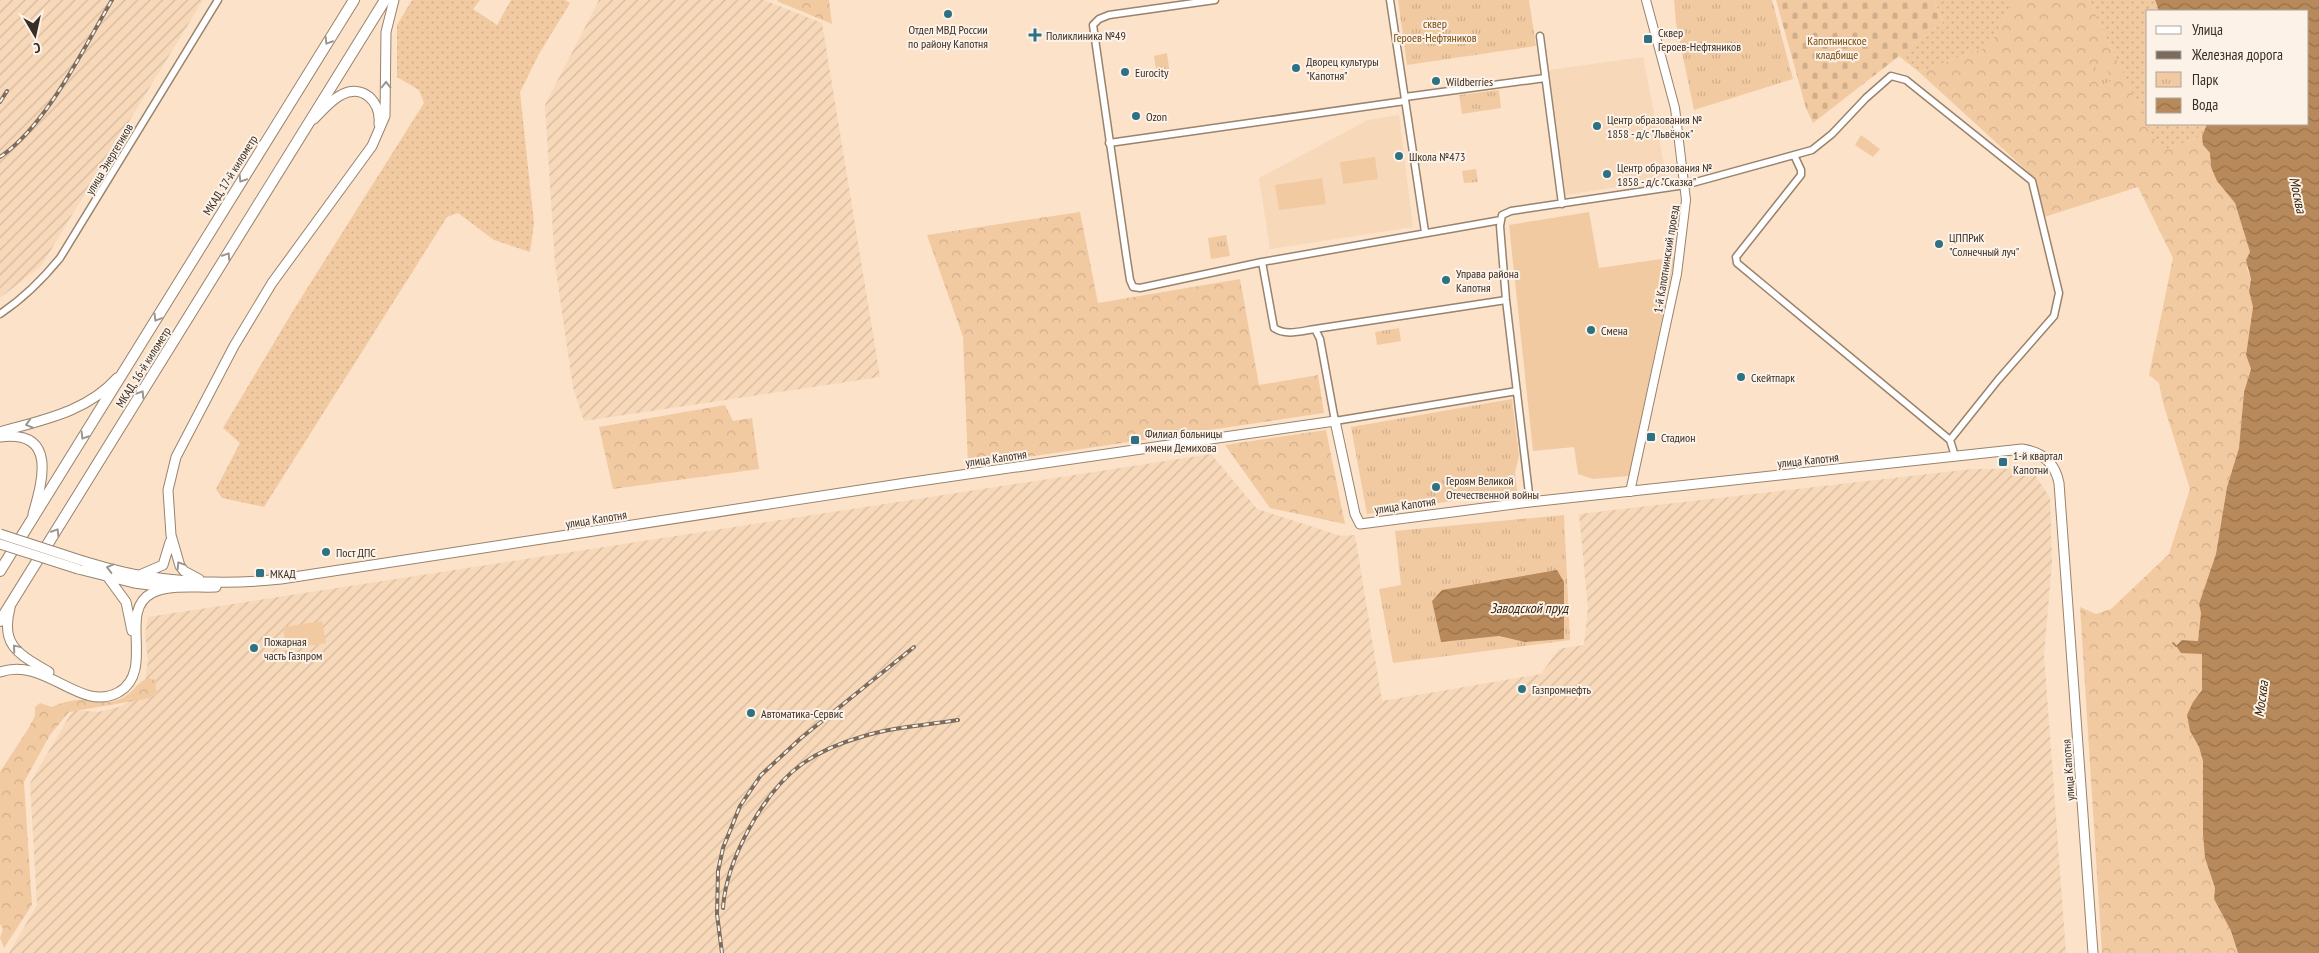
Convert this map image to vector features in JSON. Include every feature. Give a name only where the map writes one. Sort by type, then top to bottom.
[{"type":"highway","name":"МКАД, 17-й километр","points":[[129,365],[354,0]]},
{"type":"highway","points":[[307,126],[385,0]]},
{"type":"highway","name":"МКАД, 16-й километр","points":[[0,622],[307,126]]},
{"type":"highway","name":"МКАД, 16-й километр","points":[[1,569],[129,365]]},
{"type":"main road","points":[[137,575],[149,572],[163,565],[169,552],[171,535],[168,490],[176,457],[184,438],[272,283],[372,146],[378,133],[385,116],[386,32],[394,0]]},
{"type":"main road","points":[[307,126],[337,97],[350,92],[357,92],[372,99],[376,105],[379,111],[378,133]]},
{"type":"main road","points":[[0,432],[78,407],[111,385],[129,365]]},
{"type":"main road","name":"улица Капотня","points":[[266,581],[906,483],[1336,421],[1355,514],[1360,524],[1530,502],[2022,449],[2034,451],[2050,462],[2058,475],[2093,953]]},
{"type":"main road","points":[[0,437],[21,437],[30,442],[41,455],[44,471],[30,523]]},
{"type":"main road","points":[[0,534],[106,576],[134,583],[175,588]]},
{"type":"main road","points":[[171,535],[180,566],[192,576],[206,581]]},
{"type":"main road","points":[[0,544],[80,565],[137,575],[206,581],[266,581]]},
{"type":"main road","points":[[12,603],[6,624],[7,636],[18,652],[70,685],[96,694],[116,690],[124,683],[130,671],[132,660],[130,611],[126,602],[106,576]]},
{"type":"main road","points":[[0,672],[16,669],[42,673],[86,695],[97,697],[118,692],[127,686],[135,670],[137,614],[142,600],[153,592],[175,588],[240,586],[266,581]]},
{"type":"street","name":"улица Энергетиков","points":[[0,314],[20,301],[38,285],[60,258],[218,0]]},
{"type":"street","points":[[1215,0],[1109,15],[1095,21],[1093,25],[1109,143],[1130,280],[1133,287],[1140,288],[1262,262],[1501,220]]},
{"type":"street","points":[[1390,0],[1425,232]]},
{"type":"street","name":"1-й Капотнинский проезд","points":[[1630,492],[1677,274],[1686,215],[1686,185],[1675,108],[1646,0]]},
{"type":"street","points":[[1540,36],[1562,204]]},
{"type":"street","points":[[1530,502],[1506,300],[1502,215],[1511,211],[1686,185],[1812,150],[1832,134],[1891,76],[1899,76],[1906,80],[2032,181],[2060,293],[2054,316],[1950,440]]},
{"type":"street","points":[[1109,143],[1544,78]]},
{"type":"street","points":[[1794,155],[1802,170],[1801,175],[1736,257],[1737,263],[1950,440],[1955,456]]},
{"type":"street","points":[[1262,262],[1274,328],[1280,332],[1287,333],[1506,300]]},
{"type":"street","points":[[1314,329],[1320,339],[1336,421],[1517,391]]},
{"type":"shaded area","points":[[0,0],[203,0],[41,266],[0,298]]},
{"type":"shaded area","points":[[599,0],[764,0],[822,23],[880,377],[584,421],[573,387],[555,264],[545,105]]},
{"type":"shaded area","points":[[1643,57],[1667,179],[1566,195],[1549,70]]},
{"type":"shaded area","points":[[1399,115],[1413,227],[1270,249],[1259,178],[1368,120]]},
{"type":"shaded area","points":[[1211,454],[1257,509],[1341,536],[1355,535],[1382,701],[1541,674],[1559,649],[1584,645],[1588,608],[1579,514],[1972,469],[2031,469],[2050,498],[2052,561],[2044,655],[2066,953],[9,953],[37,905],[30,783],[73,710],[98,712],[119,707],[137,697],[145,680],[148,661],[145,634],[148,617]]},
{"type":"green space","points":[[412,0],[480,0],[473,9],[497,25],[511,0],[565,0],[570,3],[539,54],[520,92],[534,223],[530,252],[494,240],[458,213],[447,217],[264,507],[222,498],[216,489],[240,443],[223,428],[296,306],[424,103],[419,90],[397,77],[397,25]]},
{"type":"green space","points":[[778,0],[829,0],[832,24],[777,1]]},
{"type":"green space","name":"сквер Героев-Нефтяников","points":[[1398,0],[1529,0],[1536,46],[1407,65]]},
{"type":"green space","points":[[1674,0],[1772,0],[1793,79],[1694,110],[1676,23]]},
{"type":"green space","name":"Капотнинское кладбище","points":[[1776,0],[1934,0],[1943,22],[1813,123],[1806,108]]},
{"type":"green space","points":[[1934,0],[2013,0],[1990,46],[1919,72],[1899,56],[1943,22]]},
{"type":"green space","points":[[2013,0],[2089,0],[2153,138],[2167,149],[2202,136],[2203,145],[2210,153],[2211,167],[2235,203],[2250,252],[2247,269],[2251,279],[2249,291],[2253,307],[2246,355],[2251,369],[2244,392],[2239,448],[2227,487],[2216,554],[2199,604],[2201,613],[2198,641],[2182,640],[2181,653],[2202,653],[2202,690],[2193,702],[2190,731],[2199,747],[2203,761],[2203,835],[2205,858],[2215,888],[2214,899],[2231,931],[2238,953],[2102,953],[2080,607],[2096,614],[2111,609],[2169,554],[2190,489],[2163,403],[2159,383],[2149,375],[2173,258],[2138,187],[2044,217],[2036,179],[1919,72],[1990,46]]},
{"type":"green space","points":[[2089,0],[2155,0],[2159,10],[2146,10],[2146,124]]},
{"type":"green space","points":[[1167,53],[1170,75],[1157,77],[1154,56]]},
{"type":"green space","points":[[2103,61],[2112,80],[2101,86],[2092,67]]},
{"type":"green space","points":[[1499,90],[1501,108],[1462,114],[1459,95]]},
{"type":"green space","points":[[2147,125],[2207,125],[2202,136],[2167,149],[2153,139]]},
{"type":"green space","points":[[1861,135],[1880,149],[1873,157],[1855,145]]},
{"type":"green space","points":[[1375,157],[1378,179],[1343,184],[1340,162]]},
{"type":"green space","points":[[1476,169],[1478,182],[1464,183],[1462,171]]},
{"type":"green space","points":[[1322,178],[1326,204],[1279,210],[1275,185]]},
{"type":"green space","points":[[1080,212],[1098,303],[1240,279],[1259,385],[1318,375],[1324,413],[968,466],[963,337],[927,235]]},
{"type":"green space","name":"Смена","points":[[1589,212],[1599,268],[1675,257],[1629,476],[1593,479],[1578,474],[1574,447],[1533,451],[1509,225]]},
{"type":"green space","points":[[1226,235],[1230,256],[1211,259],[1208,238]]},
{"type":"green space","points":[[1399,328],[1401,341],[1377,345],[1375,332]]},
{"type":"green space","points":[[1512,399],[1519,456],[1515,473],[1517,491],[1367,514],[1351,427]]},
{"type":"green space","points":[[725,405],[733,421],[752,418],[759,469],[613,489],[599,427]]},
{"type":"green space","points":[[1326,430],[1345,524],[1270,508],[1225,445]]},
{"type":"green space","points":[[1564,515],[1570,640],[1393,663],[1379,589],[1401,585],[1395,531]]},
{"type":"green space","points":[[322,621],[326,643],[286,649],[283,627]]},
{"type":"green space","points":[[149,678],[155,680],[157,694],[151,698],[69,712],[50,735],[24,782],[32,905],[4,948],[0,938],[3,929],[0,924],[0,772],[28,729],[35,716],[35,707],[40,703],[52,707],[78,700],[114,701],[126,696],[141,682]]},
{"type":"water","name":"Москва","points":[[2155,0],[2319,0],[2319,953],[2238,953],[2231,931],[2214,899],[2215,888],[2205,858],[2203,835],[2203,761],[2199,747],[2190,731],[2187,715],[2193,702],[2202,690],[2202,654],[2181,653],[2176,646],[2182,640],[2198,641],[2201,613],[2199,604],[2216,554],[2227,487],[2239,448],[2244,392],[2251,369],[2246,355],[2253,307],[2249,291],[2251,279],[2246,260],[2250,252],[2235,203],[2217,181],[2211,167],[2210,153],[2203,145],[2202,136],[2207,125],[2309,125],[2309,10],[2159,10]]},
{"type":"water","name":"Заводской пруд","points":[[1557,570],[1564,582],[1564,639],[1525,642],[1499,636],[1441,642],[1432,601],[1442,590]]},
{"type":"waterway","points":[[2173,643],[2176,646]]},
{"type":"railway","points":[[0,157],[33,126],[63,85],[112,0]]},
{"type":"railway","points":[[0,102],[7,91]]},
{"type":"railway","points":[[722,953],[717,914],[718,871],[723,848],[740,806],[761,775],[801,738],[914,647]]},
{"type":"railway","points":[[723,908],[731,870],[749,829],[774,792],[802,764],[830,748],[873,734],[958,720]]},
{"type":"place","name":"Отдел МВД России по району Капотня","points":[[948,14]]},
{"type":"place","name":"Поликлиника №49","points":[[1035,35]]},
{"type":"place","name":"Сквер Героев-Нефтяников","points":[[1648,39]]},
{"type":"place","name":"Дворец культуры \"Капотня\"","points":[[1296,68]]},
{"type":"place","name":"Eurocity","points":[[1125,72]]},
{"type":"place","name":"Wildberries","points":[[1436,81]]},
{"type":"place","name":"Ozon","points":[[1136,116]]},
{"type":"place","name":"Центр образования № 1858 - д/с \"Львёнок\"","points":[[1597,126]]},
{"type":"place","name":"Школа №473","points":[[1399,156]]},
{"type":"place","name":"Центр образования № 1858 - д/с \"Сказка\"","points":[[1607,174]]},
{"type":"place","name":"ЦППРиК \"Солнечный луч\"","points":[[1939,244]]},
{"type":"place","name":"Управа района Капотня","points":[[1446,280]]},
{"type":"place","name":"Смена","points":[[1591,330]]},
{"type":"place","name":"Скейтпарк","points":[[1741,377]]},
{"type":"place","name":"Стадион","points":[[1651,437]]},
{"type":"place","name":"Филиал больницы имени Демихова","points":[[1135,440]]},
{"type":"place","name":"1-й квартал Капотни","points":[[2003,462]]},
{"type":"place","name":"Героям Великой Отечественной войны","points":[[1436,487]]},
{"type":"place","name":"Пост ДПС","points":[[326,552]]},
{"type":"place","name":"МКАД","points":[[260,573]]},
{"type":"place","name":"Пожарная часть Газпром","points":[[254,648]]},
{"type":"place","name":"Газпромнефть","points":[[1522,689]]},
{"type":"place","name":"Автоматика-Сервис","points":[[751,713]]}]
